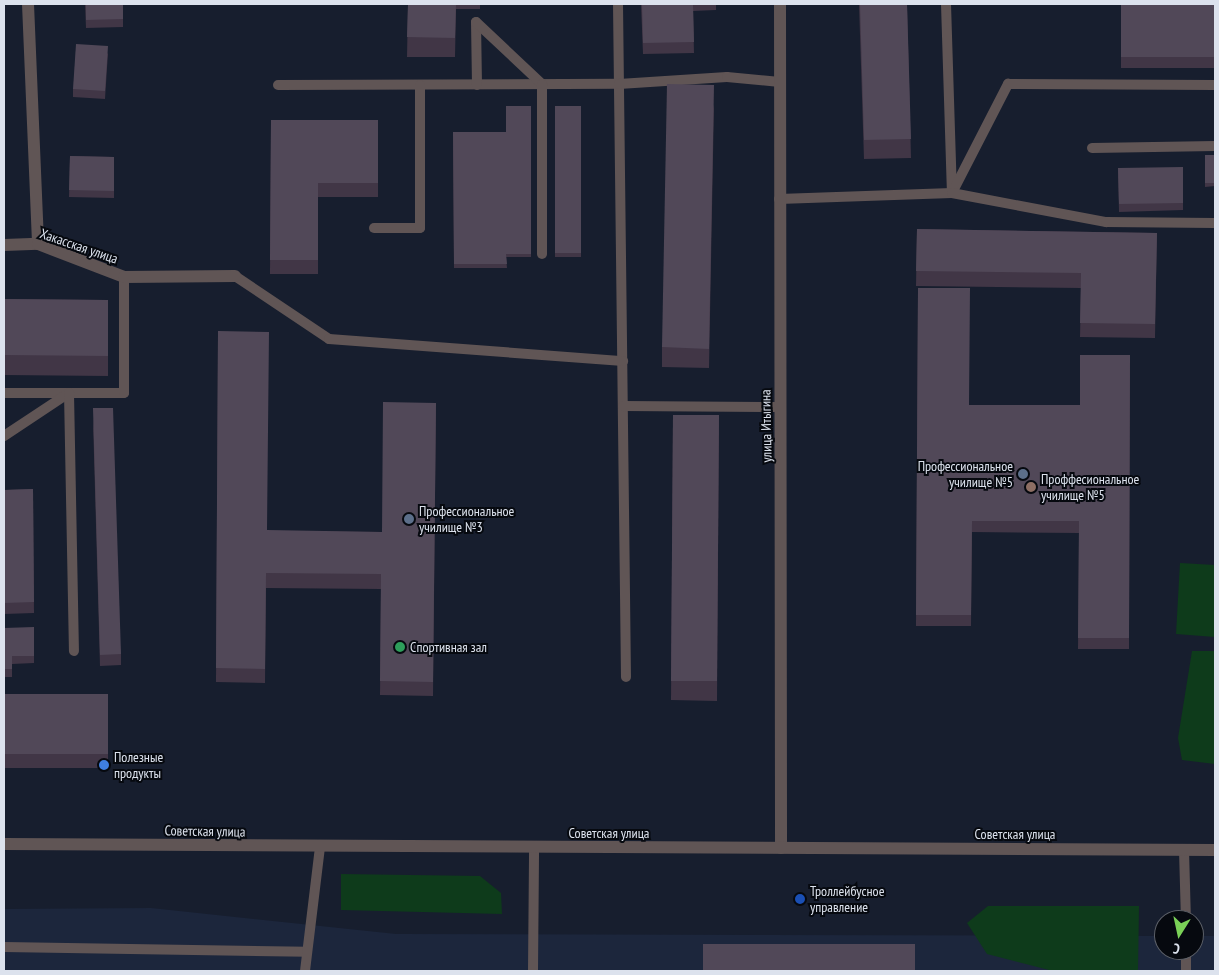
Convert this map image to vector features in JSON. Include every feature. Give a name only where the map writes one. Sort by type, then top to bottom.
[{"type":"street","points":[[28,4],[38,244]]},
{"type":"street","name":"улица Итыгина","points":[[780,4],[781,848]]},
{"type":"street","name":"Хакасская улица","points":[[4,245],[38,244],[124,277],[235,276]]},
{"type":"street","name":"Советская улица","points":[[4,844],[1215,850]]},
{"type":"lane","points":[[618,4],[626,677]]},
{"type":"lane","points":[[946,4],[952,193]]},
{"type":"lane","points":[[477,84],[476,22],[542,84],[542,254]]},
{"type":"lane","points":[[278,85],[619,84],[727,78],[780,82]]},
{"type":"lane","points":[[952,193],[1008,84],[1215,85]]},
{"type":"lane","points":[[374,228],[420,228],[420,85]]},
{"type":"lane","points":[[1092,148],[1215,146]]},
{"type":"lane","points":[[779,199],[952,193],[1106,222],[1215,223]]},
{"type":"lane","points":[[235,276],[329,339],[623,360]]},
{"type":"lane","points":[[4,393],[124,393],[124,277]]},
{"type":"lane","points":[[4,436],[69,393]]},
{"type":"lane","points":[[69,393],[74,651]]},
{"type":"lane","points":[[623,406],[781,407]]},
{"type":"lane","points":[[305,971],[320,847]]},
{"type":"lane","points":[[533,971],[534,848]]},
{"type":"lane","points":[[1184,850],[1186,910]]},
{"type":"lane","points":[[4,947],[307,952]]},
{"type":"shaded area","points":[[151,908],[396,934],[1154,936],[1154,960],[1204,960],[1204,936],[1214,936],[1215,971],[4,971],[4,909]]},
{"type":"green space","points":[[1180,563],[1215,565],[1215,637],[1176,634]]},
{"type":"green space","points":[[1192,651],[1215,651],[1215,764],[1182,760],[1178,738]]},
{"type":"green space","points":[[341,874],[480,876],[501,893],[502,914],[341,910]]},
{"type":"green space","points":[[988,906],[1139,906],[1138,971],[1053,971],[987,954],[967,923]]},
{"type":"building","points":[[86,4],[123,4],[123,19],[86,20]]},
{"type":"building","points":[[408,4],[456,4],[455,38],[407,37]]},
{"type":"building","points":[[642,4],[693,4],[694,42],[643,43]]},
{"type":"building","points":[[860,4],[907,4],[911,139],[864,140]]},
{"type":"building","points":[[1121,4],[1215,4],[1215,57],[1121,57]]},
{"type":"building","points":[[76,44],[108,46],[105,91],[73,89]]},
{"type":"building","points":[[667,84],[714,85],[709,349],[662,347]]},
{"type":"building","points":[[506,106],[531,106],[531,254],[506,254],[507,264],[454,264],[453,132],[506,132]]},
{"type":"building","points":[[555,106],[581,106],[581,253],[555,253]]},
{"type":"building","points":[[271,120],[378,120],[378,183],[318,183],[318,260],[270,260]]},
{"type":"building","points":[[1205,155],[1215,155],[1215,183],[1205,183]]},
{"type":"building","points":[[70,156],[114,157],[114,191],[69,190]]},
{"type":"building","points":[[1183,167],[1183,203],[1119,204],[1118,168]]},
{"type":"building","points":[[917,229],[1157,233],[1155,324],[1080,323],[1081,273],[916,271]]},
{"type":"building","name":"Профессиональное училище №5","points":[[918,288],[970,288],[969,405],[1080,405],[1080,355],[1130,355],[1129,638],[1078,638],[1079,521],[972,521],[971,615],[916,615]]},
{"type":"building","points":[[4,299],[108,300],[108,356],[4,355]]},
{"type":"building","name":"Профессиональное училище №3","points":[[218,331],[269,332],[267,530],[382,532],[383,402],[436,403],[433,682],[380,681],[381,574],[266,573],[265,669],[216,668]]},
{"type":"building","points":[[93,408],[113,408],[121,654],[100,655]]},
{"type":"building","points":[[673,415],[719,415],[717,681],[671,681]]},
{"type":"building","points":[[33,489],[34,602],[4,603],[4,490]]},
{"type":"building","points":[[34,627],[34,656],[12,656],[12,669],[4,669],[4,628]]},
{"type":"building","points":[[4,694],[108,694],[108,754],[4,754]]},
{"type":"building","points":[[703,944],[915,944],[915,971],[703,971]]},
{"type":"place","name":"Профессиональное училище №5","points":[[1023,474]]},
{"type":"place","name":"Проффесиональное училище №5","points":[[1031,487]]},
{"type":"place","name":"Профессиональное училище №3","points":[[409,519]]},
{"type":"place","name":"Спортивная зал","points":[[400,647]]},
{"type":"place","name":"Полезные продукты","points":[[104,765]]},
{"type":"place","name":"Троллейбусное управление","points":[[800,899]]}]
